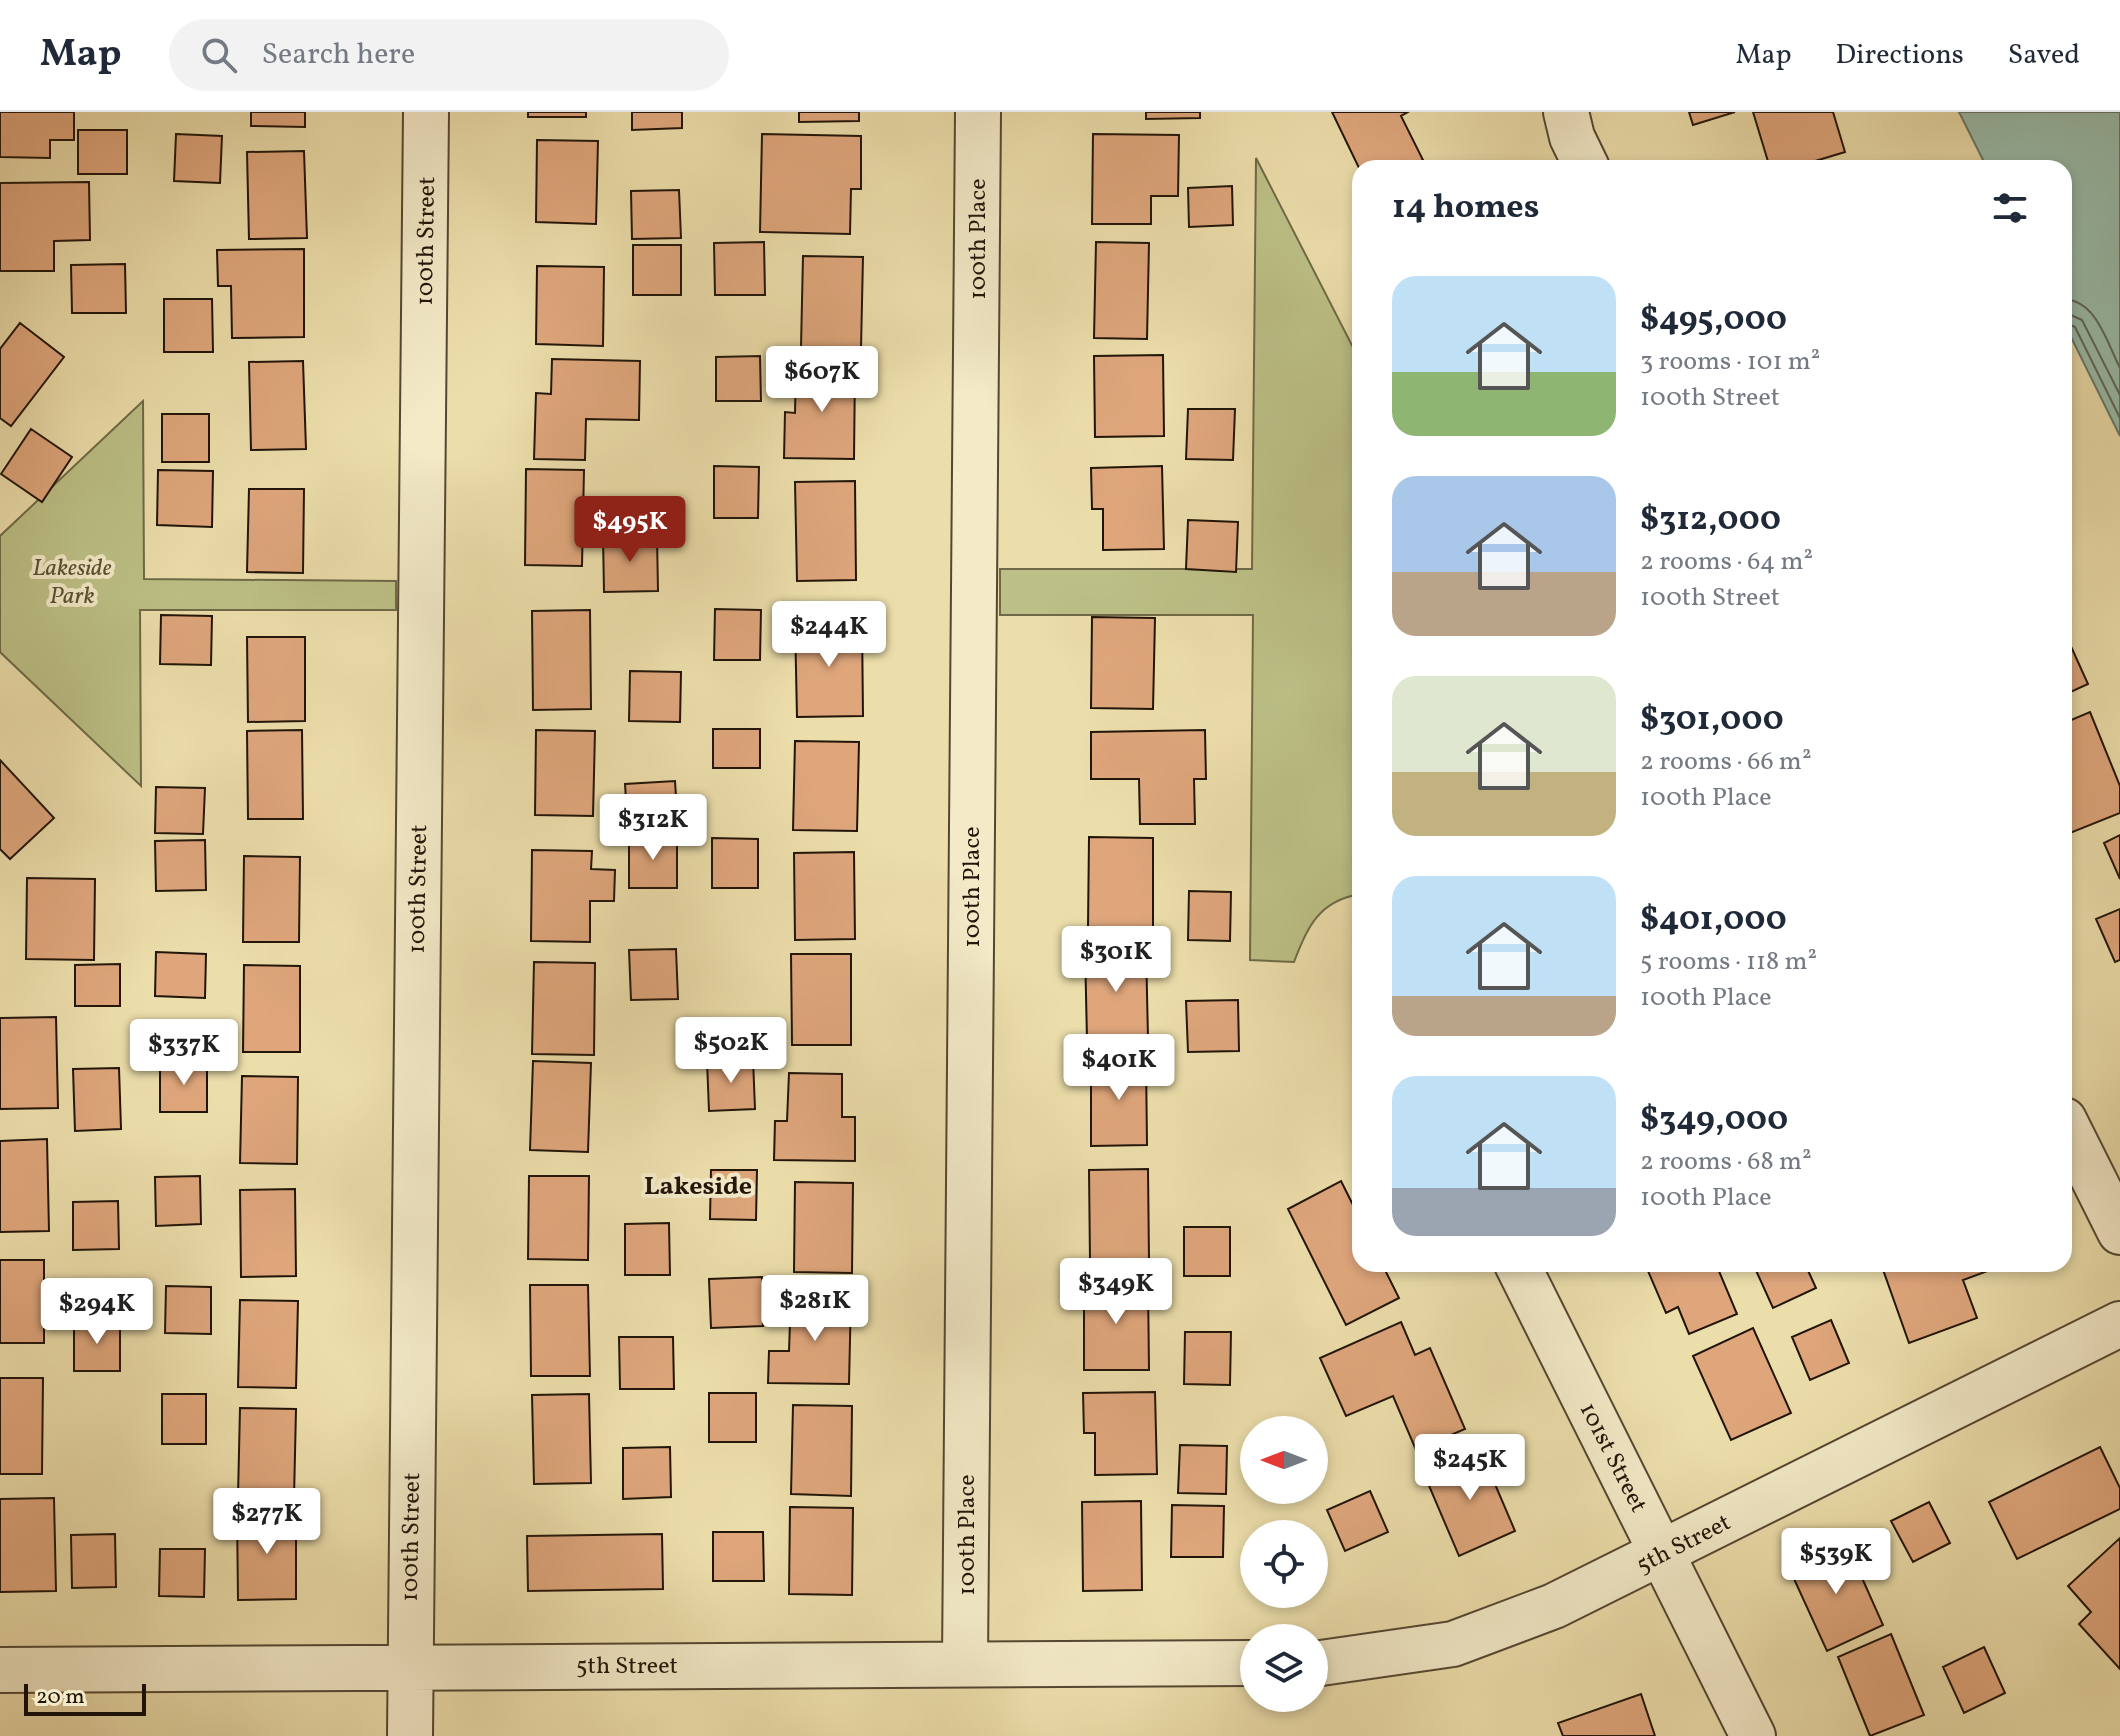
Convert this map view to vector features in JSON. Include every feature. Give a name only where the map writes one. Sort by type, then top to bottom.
[{"type":"street","name":"100th Street","points":[[410,1736],[426,112]]},
{"type":"street","name":"100th Place","points":[[965,1662],[978,112]]},
{"type":"street","points":[[1566,112],[1572,137],[1583,160]]},
{"type":"street","points":[[2072,1136],[2120,1232]]},
{"type":"street","name":"101st Street","points":[[1521,1272],[1753,1736]]},
{"type":"street","name":"5th Street","points":[[1328,1662],[1453,1644],[1554,1606],[2120,1324]]},
{"type":"street","name":"5th Street","points":[[0,1670],[965,1662],[1240,1663]]},
{"type":"green space","points":[[1256,158],[1352,345],[1352,896],[1334,903],[1317,917],[1304,937],[1294,962],[1250,960],[1253,615],[1000,615],[1000,569],[1252,569]]},
{"type":"green space","name":"Lakeside Park","points":[[143,401],[144,579],[396,581],[396,610],[140,610],[141,786],[0,652],[0,536]]},
{"type":"water","points":[[1959,112],[2120,112],[2120,436],[2072,339],[2072,160],[1983,160]]},
{"type":"building","points":[[0,112],[74,112],[74,140],[50,140],[50,158],[0,157]]},
{"type":"building","points":[[251,112],[305,112],[305,127],[251,126]]},
{"type":"building","points":[[528,112],[586,112],[586,117],[528,117]]},
{"type":"building","points":[[632,112],[682,112],[682,128],[632,130]]},
{"type":"building","points":[[799,112],[859,112],[859,121],[799,122]]},
{"type":"building","points":[[1146,112],[1200,112],[1200,118],[1146,119]]},
{"type":"building","points":[[1332,112],[1408,112],[1401,116],[1423,160],[1355,160]]},
{"type":"building","points":[[1689,112],[1735,112],[1693,125]]},
{"type":"building","points":[[1753,112],[1833,112],[1845,152],[1818,160],[1768,160]]},
{"type":"building","points":[[78,130],[127,130],[127,174],[78,174]]},
{"type":"building","points":[[176,134],[222,136],[220,183],[174,181]]},
{"type":"building","points":[[762,134],[861,136],[861,189],[851,189],[850,234],[760,232]]},
{"type":"building","points":[[1093,134],[1179,135],[1178,196],[1151,196],[1151,224],[1092,224]]},
{"type":"building","points":[[537,140],[598,141],[596,224],[536,222]]},
{"type":"building","points":[[304,151],[307,238],[249,239],[247,152]]},
{"type":"building","points":[[89,182],[90,240],[54,241],[54,271],[0,271],[0,183]]},
{"type":"building","points":[[1232,186],[1233,225],[1189,227],[1188,188]]},
{"type":"building","points":[[679,190],[681,238],[632,239],[631,191]]},
{"type":"building","points":[[764,242],[765,295],[715,295],[714,243]]},
{"type":"building","points":[[1096,242],[1149,243],[1147,339],[1094,338]]},
{"type":"building","points":[[633,245],[681,245],[681,295],[633,295]]},
{"type":"building","points":[[304,249],[304,337],[232,338],[231,286],[218,286],[217,250]]},
{"type":"building","points":[[803,256],[863,257],[861,348],[801,347]]},
{"type":"building","points":[[125,264],[126,313],[72,313],[71,265]]},
{"type":"building","points":[[537,266],[604,267],[603,346],[536,344]]},
{"type":"building","points":[[164,299],[212,299],[213,352],[164,352]]},
{"type":"building","points":[[20,323],[64,357],[11,426],[0,418],[0,349]]},
{"type":"building","points":[[1163,355],[1164,436],[1095,437],[1094,356]]},
{"type":"building","points":[[760,356],[761,401],[716,401],[716,357]]},
{"type":"building","points":[[552,359],[640,361],[639,420],[586,419],[585,460],[534,459],[536,393],[551,394]]},
{"type":"building","points":[[303,361],[306,449],[251,450],[249,362]]},
{"type":"building","points":[[796,366],[855,367],[854,459],[784,458],[785,412],[795,413]]},
{"type":"building","points":[[1188,409],[1235,409],[1233,460],[1186,459]]},
{"type":"building","points":[[162,414],[209,414],[209,462],[162,462]]},
{"type":"building","points":[[31,429],[72,457],[42,502],[1,474]]},
{"type":"building","points":[[714,466],[759,467],[758,518],[714,518]]},
{"type":"building","points":[[1162,466],[1164,549],[1103,550],[1103,509],[1092,509],[1091,468]]},
{"type":"building","points":[[526,469],[584,470],[582,566],[525,565]]},
{"type":"building","points":[[158,470],[213,471],[212,527],[157,525]]},
{"type":"building","points":[[855,481],[856,580],[797,581],[795,482]]},
{"type":"building","points":[[249,489],[304,489],[303,573],[247,572]]},
{"type":"building","points":[[1188,520],[1238,522],[1236,572],[1186,569]]},
{"type":"building","points":[[603,536],[657,536],[658,591],[604,592]]},
{"type":"building","points":[[715,609],[761,610],[760,660],[714,660]]},
{"type":"building","points":[[590,610],[591,709],[533,710],[532,611]]},
{"type":"building","points":[[161,615],[212,616],[211,665],[160,664]]},
{"type":"building","points":[[1092,617],[1155,618],[1153,709],[1091,708]]},
{"type":"building","points":[[862,621],[863,716],[797,717],[795,622]]},
{"type":"building","points":[[247,637],[305,637],[305,721],[248,722]]},
{"type":"building","points":[[2072,649],[2088,684],[2072,691]]},
{"type":"building","points":[[630,671],[681,672],[680,722],[629,721]]},
{"type":"building","points":[[2090,712],[2120,786],[2120,813],[2072,832],[2072,720]]},
{"type":"building","points":[[713,729],[760,729],[760,768],[713,768]]},
{"type":"building","points":[[302,730],[303,819],[248,819],[247,731]]},
{"type":"building","points":[[536,730],[595,731],[593,816],[535,815]]},
{"type":"building","points":[[1205,730],[1206,779],[1194,779],[1195,824],[1140,824],[1139,779],[1091,779],[1091,732]]},
{"type":"building","points":[[795,741],[859,742],[857,831],[793,830]]},
{"type":"building","points":[[0,760],[54,818],[10,859],[0,849]]},
{"type":"building","points":[[675,781],[678,829],[628,832],[625,784]]},
{"type":"building","points":[[156,787],[205,788],[203,834],[155,833]]},
{"type":"building","points":[[2120,835],[2120,879],[2104,843]]},
{"type":"building","points":[[629,837],[677,837],[677,888],[629,888]]},
{"type":"building","points":[[1089,837],[1153,838],[1153,928],[1088,927]]},
{"type":"building","points":[[712,838],[758,839],[758,888],[712,888]]},
{"type":"building","points":[[205,840],[206,890],[156,891],[155,841]]},
{"type":"building","points":[[532,850],[592,851],[591,869],[615,870],[614,901],[590,901],[590,942],[531,941]]},
{"type":"building","points":[[854,852],[855,939],[795,940],[794,853]]},
{"type":"building","points":[[244,856],[300,857],[299,942],[243,942]]},
{"type":"building","points":[[27,878],[95,879],[94,960],[26,959]]},
{"type":"building","points":[[1189,891],[1231,892],[1230,941],[1188,940]]},
{"type":"building","points":[[2120,909],[2120,960],[2115,962],[2096,919]]},
{"type":"building","points":[[1146,948],[1148,1038],[1087,1040],[1085,949]]},
{"type":"building","points":[[676,949],[678,999],[631,1000],[629,950]]},
{"type":"building","points":[[156,952],[206,954],[205,998],[155,996]]},
{"type":"building","points":[[791,954],[851,954],[851,1045],[792,1045]]},
{"type":"building","points":[[534,962],[595,963],[594,1055],[532,1054]]},
{"type":"building","points":[[120,964],[120,1006],[75,1006],[75,965]]},
{"type":"building","points":[[244,965],[300,966],[300,1052],[243,1052]]},
{"type":"building","points":[[1238,1000],[1239,1051],[1188,1052],[1186,1001]]},
{"type":"building","points":[[56,1017],[58,1108],[0,1109],[0,1018]]},
{"type":"building","points":[[753,1059],[755,1109],[709,1111],[707,1061]]},
{"type":"building","points":[[1091,1059],[1146,1059],[1147,1145],[1091,1146]]},
{"type":"building","points":[[533,1061],[591,1063],[588,1152],[530,1150]]},
{"type":"building","points":[[160,1062],[207,1062],[207,1112],[160,1112]]},
{"type":"building","points":[[119,1068],[121,1129],[75,1131],[73,1069]]},
{"type":"building","points":[[789,1073],[842,1074],[842,1117],[855,1117],[855,1161],[774,1160],[775,1121],[787,1121]]},
{"type":"building","points":[[242,1076],[298,1077],[297,1164],[240,1163]]},
{"type":"building","points":[[47,1139],[49,1231],[0,1232],[0,1141]]},
{"type":"building","points":[[1148,1169],[1149,1260],[1090,1261],[1089,1170]]},
{"type":"building","points":[[711,1170],[757,1170],[756,1220],[710,1219]]},
{"type":"building","points":[[200,1176],[201,1224],[156,1226],[155,1177]]},
{"type":"building","points":[[529,1176],[589,1176],[588,1260],[528,1259]]},
{"type":"building","points":[[1341,1181],[1352,1203],[1352,1272],[1386,1272],[1399,1298],[1346,1325],[1288,1209]]},
{"type":"building","points":[[795,1182],[853,1183],[852,1273],[794,1272]]},
{"type":"building","points":[[295,1189],[296,1276],[241,1277],[240,1190]]},
{"type":"building","points":[[118,1201],[119,1249],[73,1250],[73,1202]]},
{"type":"building","points":[[669,1223],[670,1275],[625,1275],[625,1224]]},
{"type":"building","points":[[1184,1227],[1230,1227],[1230,1276],[1184,1276]]},
{"type":"building","points":[[0,1260],[44,1260],[44,1343],[0,1343]]},
{"type":"building","points":[[1648,1272],[1719,1272],[1737,1314],[1689,1334],[1678,1307],[1666,1313]]},
{"type":"building","points":[[1757,1272],[1809,1272],[1816,1288],[1773,1308]]},
{"type":"building","points":[[1884,1272],[1985,1272],[1963,1280],[1977,1318],[1909,1343]]},
{"type":"building","points":[[762,1277],[763,1326],[711,1328],[709,1279]]},
{"type":"building","points":[[1084,1282],[1148,1282],[1149,1370],[1084,1370]]},
{"type":"building","points":[[530,1285],[588,1285],[590,1376],[531,1376]]},
{"type":"building","points":[[166,1286],[211,1287],[211,1334],[165,1333]]},
{"type":"building","points":[[791,1295],[851,1296],[849,1384],[768,1383],[769,1351],[789,1351]]},
{"type":"building","points":[[240,1300],[298,1301],[296,1388],[238,1387]]},
{"type":"building","points":[[120,1320],[120,1371],[74,1371],[74,1321]]},
{"type":"building","points":[[1831,1320],[1849,1363],[1810,1380],[1792,1337]]},
{"type":"building","points":[[1401,1322],[1415,1355],[1430,1348],[1465,1429],[1416,1450],[1393,1396],[1346,1416],[1320,1358]]},
{"type":"building","points":[[1753,1328],[1791,1413],[1731,1440],[1693,1356]]},
{"type":"building","points":[[1185,1332],[1231,1332],[1230,1385],[1184,1384]]},
{"type":"building","points":[[619,1337],[673,1337],[674,1389],[620,1389]]},
{"type":"building","points":[[0,1378],[43,1378],[42,1474],[0,1474]]},
{"type":"building","points":[[1155,1392],[1157,1474],[1095,1475],[1095,1433],[1084,1433],[1083,1393]]},
{"type":"building","points":[[709,1393],[756,1393],[756,1442],[709,1442]]},
{"type":"building","points":[[162,1394],[206,1394],[206,1444],[162,1444]]},
{"type":"building","points":[[589,1394],[591,1483],[534,1484],[532,1395]]},
{"type":"building","points":[[793,1405],[852,1406],[851,1496],[791,1494]]},
{"type":"building","points":[[240,1408],[296,1409],[294,1498],[238,1496]]},
{"type":"building","points":[[1180,1445],[1227,1446],[1226,1494],[1178,1493]]},
{"type":"building","points":[[670,1447],[671,1497],[623,1499],[623,1448]]},
{"type":"building","points":[[2100,1447],[2120,1488],[2120,1509],[2017,1559],[1989,1502]]},
{"type":"building","points":[[1480,1449],[1515,1531],[1459,1556],[1424,1474]]},
{"type":"building","points":[[1370,1491],[1388,1532],[1345,1551],[1327,1510]]},
{"type":"building","points":[[54,1498],[56,1591],[0,1592],[0,1499]]},
{"type":"building","points":[[1141,1501],[1142,1590],[1083,1591],[1082,1502]]},
{"type":"building","points":[[1929,1502],[1950,1543],[1913,1562],[1891,1521]]},
{"type":"building","points":[[1172,1505],[1224,1506],[1223,1557],[1171,1557]]},
{"type":"building","points":[[790,1507],[853,1508],[852,1595],[789,1594]]},
{"type":"building","points":[[237,1512],[296,1512],[296,1599],[238,1600]]},
{"type":"building","points":[[713,1532],[763,1532],[764,1581],[713,1581]]},
{"type":"building","points":[[115,1534],[116,1587],[72,1588],[71,1535]]},
{"type":"building","points":[[662,1534],[663,1589],[528,1591],[527,1536]]},
{"type":"building","points":[[2120,1538],[2120,1669],[2079,1624],[2091,1612],[2068,1586]]},
{"type":"building","points":[[1846,1542],[1883,1625],[1827,1651],[1789,1568]]},
{"type":"building","points":[[160,1549],[205,1549],[204,1597],[159,1596]]},
{"type":"building","points":[[1891,1634],[1924,1715],[1870,1736],[1838,1657]]},
{"type":"building","points":[[1984,1647],[2005,1693],[1964,1713],[1943,1667]]},
{"type":"building","points":[[1641,1694],[1655,1736],[1563,1736],[1558,1723]]},
{"type":"district","name":"Lakeside","points":[[698,1185]]}]
